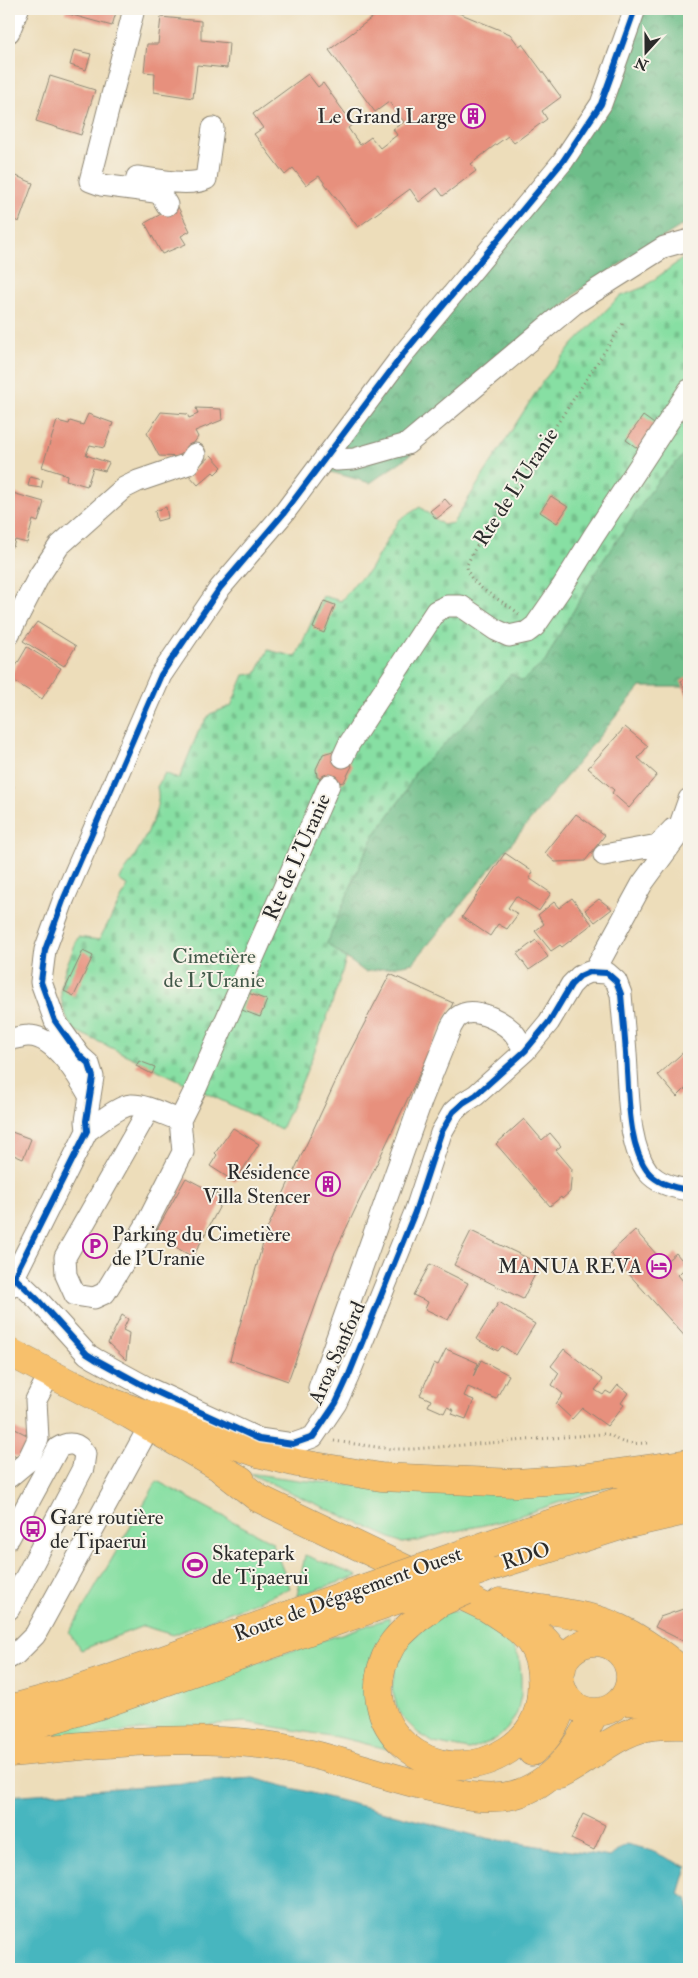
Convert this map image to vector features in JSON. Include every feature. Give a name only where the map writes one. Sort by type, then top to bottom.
[{"type":"main road","points":[[9,1352],[114,1403],[261,1454],[297,1463],[382,1477],[516,1483],[603,1476],[689,1463]]},
{"type":"main road","points":[[75,1385],[221,1469],[330,1524],[489,1583],[595,1619],[649,1645],[689,1676]]},
{"type":"main road","points":[[221,1469],[258,1498],[487,1608],[512,1624],[528,1639],[538,1656],[543,1677],[540,1709],[532,1726],[520,1742],[497,1757],[480,1763]]},
{"type":"main road","name":"Route de Dégagement Ouest","points":[[9,1732],[97,1706],[365,1600],[527,1531],[626,1499],[689,1484]]},
{"type":"main road","points":[[489,1583],[547,1641],[558,1658],[563,1682],[569,1700],[581,1709],[595,1712],[610,1709],[621,1700],[629,1688],[629,1666],[621,1654],[610,1645],[596,1642],[582,1645],[570,1654],[563,1682],[559,1716],[543,1743],[525,1758],[510,1762],[458,1766],[443,1764],[417,1754],[397,1738],[386,1720],[380,1702],[379,1681],[381,1670],[392,1645],[402,1633],[439,1603],[489,1583],[567,1542],[624,1525],[689,1510]]},
{"type":"main road","points":[[489,1583],[582,1645]]},
{"type":"main road","name":"Route de Dégagement Ouest","points":[[9,1709],[365,1600],[489,1583]]},
{"type":"main road","points":[[629,1666],[689,1696]]},
{"type":"main road","points":[[621,1700],[659,1703],[689,1709]]},
{"type":"main road","points":[[540,1784],[557,1769],[573,1750],[586,1731],[595,1712]]},
{"type":"main road","points":[[9,1753],[165,1740],[273,1746],[332,1760],[401,1781],[472,1798],[512,1795],[540,1784],[575,1768],[626,1734],[647,1726],[689,1725]]},
{"type":"street","points":[[9,32],[18,9]]},
{"type":"street","points":[[134,9],[90,181],[101,185],[155,192],[161,195],[167,205]]},
{"type":"street","points":[[87,1131],[86,1121],[93,1077],[89,1064],[80,1056],[56,1021],[41,982],[45,950],[64,898],[161,675],[220,588],[284,514],[404,353],[563,161],[601,104],[636,9]]},
{"type":"street","points":[[93,167],[111,174],[182,182],[200,182],[206,179],[208,173],[213,128]]},
{"type":"street","points":[[328,457],[337,460],[354,459],[406,444],[574,304],[664,247],[689,240]]},
{"type":"street","points":[[343,757],[349,744],[436,611],[446,606],[461,606],[508,636],[527,632],[535,626],[689,390]]},
{"type":"street","points":[[9,634],[39,576],[59,546],[124,488],[138,481],[188,464],[195,454]]},
{"type":"street","name":"Rte de L'Uranie","points":[[180,1120],[196,1088],[329,785]]},
{"type":"street","points":[[604,856],[658,845],[685,817]]},
{"type":"street","points":[[685,817],[675,839],[642,884],[594,972],[607,973],[616,981],[621,994],[629,1105],[640,1158],[647,1171],[655,1179],[667,1185],[689,1190]]},
{"type":"street","name":"Aroa Sanford","points":[[11,1282],[38,1300],[87,1354],[150,1389],[259,1439],[293,1444],[313,1437],[336,1403],[348,1378],[415,1212],[433,1153],[446,1122],[463,1103],[476,1095],[524,1051],[555,1013],[571,985],[580,976],[594,972]]},
{"type":"street","points":[[318,1388],[422,1099],[451,1027],[458,1017],[469,1013],[481,1014],[497,1020],[512,1032],[524,1051]]},
{"type":"street","points":[[9,1039],[29,1036],[39,1038],[57,1050],[66,1060],[90,1097]]},
{"type":"street","points":[[11,1282],[87,1131],[119,1110],[131,1105],[149,1109],[180,1120],[183,1152],[145,1227],[105,1293],[94,1298],[76,1295],[66,1275],[65,1257],[149,1109]]},
{"type":"street","points":[[9,1477],[27,1462],[38,1439],[36,1400],[50,1373]]},
{"type":"street","points":[[9,1658],[16,1654],[35,1635],[149,1427]]},
{"type":"street","points":[[9,1538],[58,1448],[70,1443],[77,1445],[85,1454],[83,1468],[9,1609]]},
{"type":"path","points":[[313,1437],[391,1449],[414,1449],[602,1434],[611,1434],[618,1440],[627,1443],[654,1443]]},
{"type":"green space","points":[[636,9],[689,9],[689,221],[582,288],[409,456],[370,483],[317,468],[591,122]]},
{"type":"green space","name":"Cimetière de L'Uranie","points":[[689,254],[689,450],[659,479],[602,562],[545,662],[522,681],[511,674],[460,729],[417,770],[403,796],[377,831],[364,855],[327,943],[346,959],[317,1045],[281,1129],[72,1029],[62,1003],[61,992],[64,972],[78,937],[99,940],[128,886],[119,880],[139,848],[152,822],[158,797],[157,787],[165,773],[179,779],[199,730],[210,714],[231,706],[244,675],[256,674],[268,650],[296,657],[323,596],[341,601],[356,582],[369,571],[399,520],[420,507],[443,525],[453,523],[543,381],[574,343],[619,297],[644,287]]},
{"type":"green space","points":[[689,450],[689,687],[640,687],[413,963],[365,972],[326,943],[364,855],[377,831],[403,796],[417,770],[512,673],[545,662],[602,562],[658,479]]},
{"type":"green space","points":[[248,1473],[370,1487],[630,1479],[503,1521],[402,1543]]},
{"type":"green space","name":"Skatepark de Tipaerui","points":[[157,1481],[272,1542],[290,1588],[173,1635],[143,1626],[81,1650],[69,1633]]},
{"type":"green space","points":[[305,1555],[358,1576],[297,1596]]},
{"type":"green space","points":[[463,1611],[477,1616],[504,1633],[519,1657],[521,1677],[521,1695],[517,1713],[507,1729],[497,1739],[469,1750],[434,1743],[418,1733],[403,1718],[397,1707],[392,1689],[396,1656],[402,1646],[444,1612]]},
{"type":"green space","points":[[389,1618],[391,1630],[383,1638],[372,1657],[367,1678],[368,1689],[370,1700],[377,1716],[408,1754],[342,1738],[245,1722],[24,1741]]},
{"type":"water","points":[[253,1778],[485,1838],[610,1857],[626,1844],[647,1849],[687,1867],[679,1894],[689,1900],[689,1969],[9,1969],[9,1796]]},
{"type":"building","points":[[66,9],[117,9],[112,26],[65,13]]},
{"type":"building","name":"Le Grand Large","points":[[384,9],[449,9],[510,34],[519,46],[522,44],[561,97],[542,111],[547,119],[514,143],[508,136],[490,149],[471,164],[476,171],[443,196],[437,188],[419,202],[410,189],[358,227],[319,176],[306,185],[293,168],[285,175],[254,134],[263,128],[253,114],[308,74],[318,87],[323,83],[353,124],[348,128],[360,145],[371,137],[380,148],[397,135],[393,129],[404,122],[389,102],[375,112],[329,50]]},
{"type":"building","points":[[161,17],[201,21],[201,40],[229,43],[227,68],[197,65],[193,98],[154,92],[155,73],[144,72],[147,44],[158,44]]},
{"type":"building","points":[[74,50],[91,54],[86,70],[70,65]]},
{"type":"building","points":[[50,76],[95,90],[81,135],[36,121]]},
{"type":"building","points":[[9,173],[33,183],[19,222],[9,218]]},
{"type":"building","points":[[177,205],[190,231],[181,236],[186,244],[162,254],[145,223]]},
{"type":"building","points":[[196,408],[221,409],[222,420],[195,431],[198,437],[184,457],[159,456],[147,433],[161,412],[187,414],[189,418],[198,414]]},
{"type":"building","points":[[88,414],[113,423],[104,448],[90,445],[86,455],[109,463],[105,471],[93,468],[87,486],[66,480],[67,475],[42,467],[57,421],[69,424],[70,421],[83,425]]},
{"type":"building","points":[[643,416],[657,426],[640,450],[626,440]]},
{"type":"building","points":[[211,455],[222,467],[198,485],[189,475]]},
{"type":"building","points":[[30,477],[43,480],[41,488],[28,486]]},
{"type":"building","points":[[9,492],[44,502],[38,522],[33,520],[27,543],[15,540],[13,547],[9,545]]},
{"type":"building","points":[[551,496],[568,507],[557,523],[540,512]]},
{"type":"building","points":[[445,499],[452,507],[436,519],[430,511]]},
{"type":"building","points":[[166,507],[168,518],[157,521],[155,511]]},
{"type":"building","points":[[324,601],[335,605],[324,633],[313,628]]},
{"type":"building","points":[[37,622],[76,646],[64,666],[23,641]]},
{"type":"building","points":[[27,647],[61,668],[42,699],[9,678]]},
{"type":"building","points":[[689,676],[689,701],[681,681]]},
{"type":"building","points":[[625,727],[648,746],[638,758],[657,775],[629,808],[612,793],[614,790],[588,768]]},
{"type":"building","points":[[333,751],[348,759],[352,766],[344,782],[330,784],[317,777],[316,769],[323,754]]},
{"type":"building","points":[[9,784],[14,786],[9,804]]},
{"type":"building","points":[[576,814],[605,835],[585,861],[555,862],[545,853]]},
{"type":"building","points":[[505,853],[533,872],[529,878],[551,893],[539,911],[516,896],[508,908],[518,914],[507,929],[498,924],[490,936],[462,917]]},
{"type":"building","points":[[572,898],[592,924],[562,947],[560,945],[551,951],[535,931],[544,924],[538,915],[554,902],[559,908]]},
{"type":"building","points":[[599,899],[612,909],[595,922],[585,910]]},
{"type":"building","points":[[536,940],[548,957],[529,970],[517,954]]},
{"type":"building","points":[[83,951],[93,956],[74,996],[64,991]]},
{"type":"building","name":"Résidence Villa Stencer","points":[[390,974],[453,1003],[335,1252],[288,1381],[230,1360],[267,1229],[347,1057]]},
{"type":"building","points":[[248,993],[267,1000],[260,1017],[242,1010]]},
{"type":"building","points":[[689,1047],[689,1085],[677,1097],[658,1075]]},
{"type":"building","points":[[139,1061],[155,1067],[152,1074],[136,1066]]},
{"type":"building","points":[[524,1119],[542,1140],[550,1133],[561,1146],[556,1150],[572,1169],[570,1192],[550,1206],[496,1144]]},
{"type":"building","points":[[233,1128],[259,1144],[235,1182],[210,1166],[217,1155],[215,1153]]},
{"type":"building","points":[[9,1131],[31,1139],[23,1159],[9,1153]]},
{"type":"building","points":[[186,1178],[224,1198],[193,1257],[154,1235]]},
{"type":"building","points":[[635,1230],[664,1263],[676,1253],[687,1266],[678,1275],[689,1288],[689,1341],[610,1253]]},
{"type":"building","points":[[471,1231],[540,1264],[523,1299],[454,1265]]},
{"type":"building","points":[[430,1264],[468,1283],[448,1320],[425,1309],[428,1302],[413,1295]]},
{"type":"building","points":[[499,1302],[535,1324],[516,1355],[502,1346],[498,1351],[476,1339]]},
{"type":"building","points":[[122,1315],[128,1319],[123,1330],[129,1333],[126,1360],[108,1343]]},
{"type":"building","points":[[446,1349],[478,1363],[473,1377],[481,1360],[509,1375],[496,1399],[468,1387],[464,1396],[474,1400],[466,1419],[452,1414],[454,1410],[447,1407],[444,1413],[428,1406],[431,1400],[420,1395],[434,1363],[438,1365]]},
{"type":"building","points":[[564,1349],[603,1380],[595,1390],[603,1395],[606,1391],[611,1394],[618,1385],[628,1393],[621,1403],[624,1405],[607,1426],[582,1408],[572,1419],[556,1404],[563,1394],[552,1385],[559,1373],[551,1366]]},
{"type":"building","points":[[9,1426],[33,1438],[22,1460],[9,1453]]},
{"type":"building","points":[[689,1607],[689,1644],[655,1627],[660,1617]]},
{"type":"building","points":[[583,1814],[605,1825],[594,1850],[571,1839]]},
{"type":"cycle path","points":[[9,1287],[87,1131],[86,1121],[93,1077],[89,1064],[80,1056],[55,1021],[41,982],[45,950],[64,898],[161,675],[220,588],[284,513],[404,353],[563,161],[601,104],[635,9]]},
{"type":"cycle path","points":[[14,1277],[38,1300],[87,1354],[150,1389],[259,1439],[293,1444],[313,1437],[336,1403],[348,1377],[415,1212],[441,1133],[453,1112],[476,1095],[525,1051],[549,1022],[571,985],[580,976],[589,972],[607,973],[616,981],[621,994],[631,1123],[637,1150],[642,1162],[648,1172],[657,1180],[672,1187],[689,1190]]},
{"type":"place","name":"Le Grand Large","points":[[473,116]]},
{"type":"place","name":"Résidence Villa Stencer","points":[[328,1184]]},
{"type":"place","name":"Parking du Cimetière de l'Uranie","points":[[95,1246]]},
{"type":"place","name":"MANUA REVA","points":[[659,1266]]},
{"type":"place","name":"Gare routière de Tipaerui","points":[[33,1529]]},
{"type":"place","name":"Skatepark de Tipaerui","points":[[195,1565]]}]
